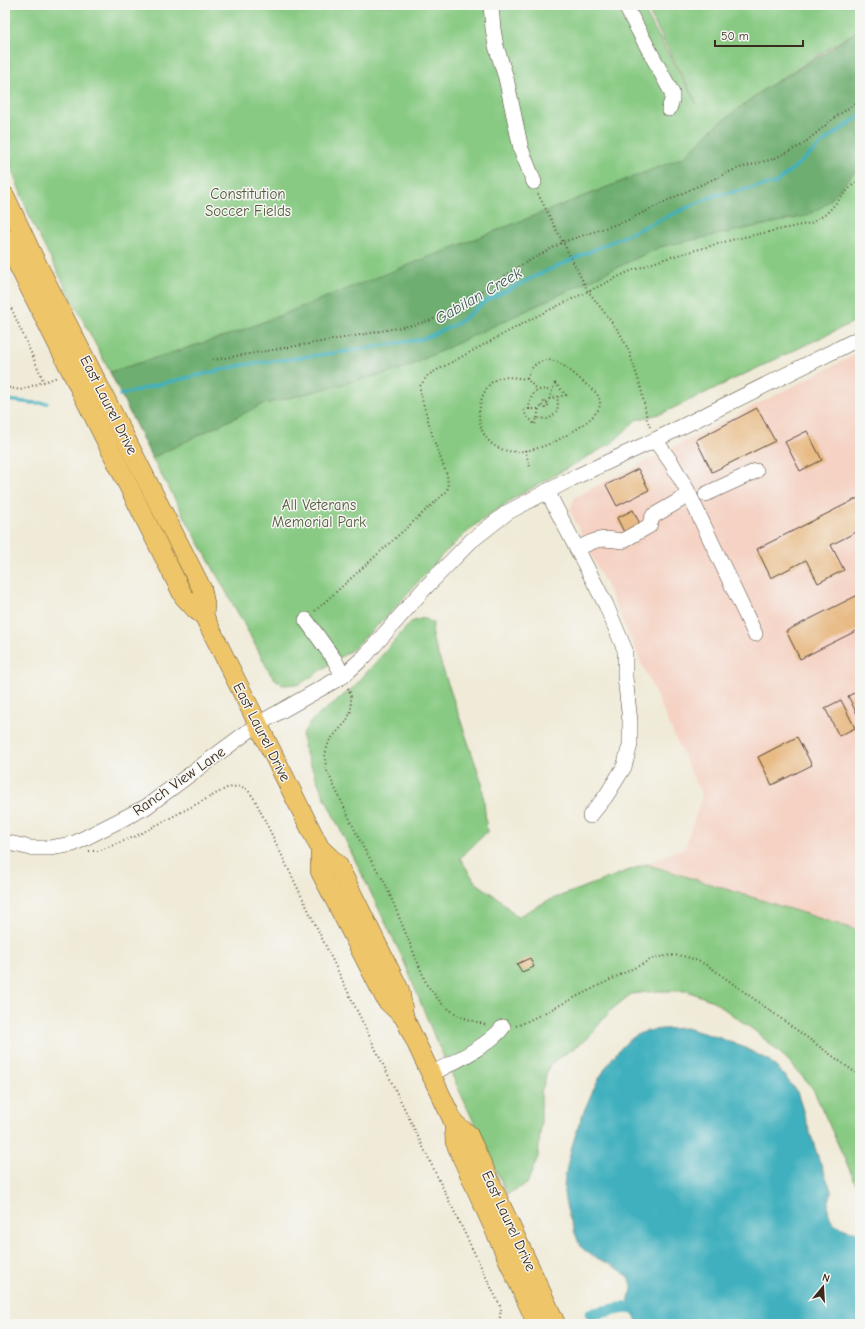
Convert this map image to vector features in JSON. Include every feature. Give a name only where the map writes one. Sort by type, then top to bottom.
[{"type":"main road","name":"East Laurel Drive","points":[[5,196],[33,256],[202,589],[205,604],[204,616]]},
{"type":"main road","name":"East Laurel Drive","points":[[5,238],[184,597],[204,616],[320,848],[338,865],[400,991],[404,1017],[454,1123],[455,1142],[537,1324]]},
{"type":"main road","name":"East Laurel Drive","points":[[454,1123],[468,1134],[556,1324]]},
{"type":"street","points":[[491,5],[496,46],[506,78],[521,149],[534,182]]},
{"type":"street","points":[[625,5],[672,94],[669,109]]},
{"type":"street","name":"Ranch View Lane","points":[[5,842],[31,848],[50,848],[73,844],[146,807],[258,724],[343,676],[365,656],[424,589],[472,541],[508,512],[547,491],[655,440],[860,338]]},
{"type":"street","points":[[655,440],[671,462],[690,497],[755,634]]},
{"type":"street","points":[[577,549],[593,540],[607,538],[622,541],[649,526],[652,516],[690,497],[702,487],[706,494],[756,471]]},
{"type":"street","points":[[547,491],[606,605],[625,650],[625,677],[630,721],[630,745],[624,768],[606,796],[590,816]]},
{"type":"street","points":[[306,620],[334,659],[343,676]]},
{"type":"street","points":[[431,1074],[460,1059],[498,1034],[504,1027]]},
{"type":"path","points":[[213,360],[354,336],[429,321],[455,309],[516,268],[563,242],[626,221],[736,168],[773,159],[802,145],[833,119],[860,100]]},
{"type":"path","points":[[306,620],[445,493],[448,488],[447,475],[434,441],[420,392],[420,386],[428,375],[535,317],[628,272],[664,259],[735,239],[810,223],[826,214],[860,178]]},
{"type":"path","points":[[534,182],[536,191],[577,272],[588,291],[620,333],[629,351],[641,388],[647,419],[655,440]]},
{"type":"path","points":[[5,294],[44,382]]},
{"type":"path","points":[[527,379],[531,368],[536,364],[542,361],[554,361],[559,363],[596,393],[599,397],[600,403],[598,411],[594,416],[569,435],[541,447],[507,451],[495,446],[489,441],[484,434],[478,418],[483,393],[487,387],[499,378],[506,377],[527,379],[537,390]]},
{"type":"path","points":[[5,387],[20,390],[71,373]]},
{"type":"path","points":[[539,409],[522,410],[535,425],[539,409],[543,402],[566,395],[555,383],[549,399]]},
{"type":"path","points":[[529,410],[530,400],[537,390],[546,389],[552,391]]},
{"type":"path","points":[[537,418],[548,419],[555,414],[559,407],[557,397]]},
{"type":"path","points":[[525,450],[530,467]]},
{"type":"path","points":[[343,676],[350,695],[351,710],[346,722],[329,741],[325,755],[326,769],[363,846],[385,884],[428,986],[443,1005],[459,1016],[482,1024],[504,1027],[514,1026],[526,1022],[654,958],[672,954],[691,957],[710,967],[860,1076]]},
{"type":"path","points":[[255,800],[501,1308],[500,1317],[494,1324]]},
{"type":"shaded area","points":[[860,352],[860,931],[646,864],[685,847],[702,797],[614,602],[570,510],[575,497]]},
{"type":"green space","name":"Constitution Soccer Fields","points":[[5,5],[641,5],[697,104],[645,5],[860,5],[860,29],[763,90],[711,130],[825,205],[860,166],[860,242],[858,244],[860,247],[860,319],[663,413],[636,420],[612,443],[514,498],[475,525],[443,554],[391,612],[353,649],[300,684],[282,685],[271,675],[152,458],[110,372],[32,223],[5,151]]},
{"type":"green space","points":[[860,29],[860,166],[825,205],[806,216],[660,247],[403,369],[261,405],[152,458],[110,372],[235,333],[684,157],[711,130],[763,90],[828,51]]},
{"type":"green space","points":[[424,618],[433,623],[432,637],[482,783],[487,832],[460,858],[475,882],[499,899],[517,917],[547,901],[646,864],[860,931],[860,1186],[856,1184],[813,1089],[787,1059],[755,1031],[713,1001],[687,991],[657,991],[631,994],[610,1011],[587,1039],[549,1065],[541,1094],[541,1124],[538,1157],[527,1184],[507,1194],[435,1038],[403,959],[322,792],[305,751],[302,735],[311,721],[354,687],[411,622]]},
{"type":"water","points":[[686,1028],[720,1038],[745,1048],[770,1061],[784,1075],[797,1092],[818,1157],[832,1192],[828,1209],[829,1216],[832,1221],[844,1229],[860,1232],[860,1324],[637,1324],[629,1305],[632,1285],[627,1276],[622,1271],[593,1256],[580,1246],[567,1210],[564,1186],[571,1149],[586,1106],[595,1086],[606,1067],[618,1051],[637,1035],[652,1030]]},
{"type":"building","points":[[757,408],[775,441],[712,472],[696,440]]},
{"type":"building","points":[[807,431],[822,460],[800,471],[785,442]]},
{"type":"building","points":[[638,469],[649,490],[617,506],[606,485]]},
{"type":"building","points":[[860,497],[860,530],[831,545],[844,570],[818,583],[806,560],[771,578],[757,549]]},
{"type":"building","points":[[633,510],[642,528],[626,536],[617,518]]},
{"type":"building","points":[[860,594],[860,629],[800,659],[786,631]]},
{"type":"building","points":[[860,690],[860,720],[848,696]]},
{"type":"building","points":[[841,700],[855,728],[839,736],[825,708]]},
{"type":"building","points":[[797,737],[812,765],[772,785],[758,757]]},
{"type":"building","points":[[530,958],[534,967],[522,972],[517,964]]},
{"type":"waterway","name":"Gabilan Creek","points":[[120,395],[160,384],[243,365],[349,351],[423,339],[458,323],[486,301],[540,274],[713,196],[776,183],[830,137],[860,116]]},
{"type":"waterway","name":"Gabilan Creek","points":[[5,400],[47,403]]},
{"type":"waterway","points":[[591,1314],[623,1308],[636,1308],[659,1320],[662,1324]]},
{"type":"park label","name":"All Veterans Memorial Park","points":[[319,514]]}]
